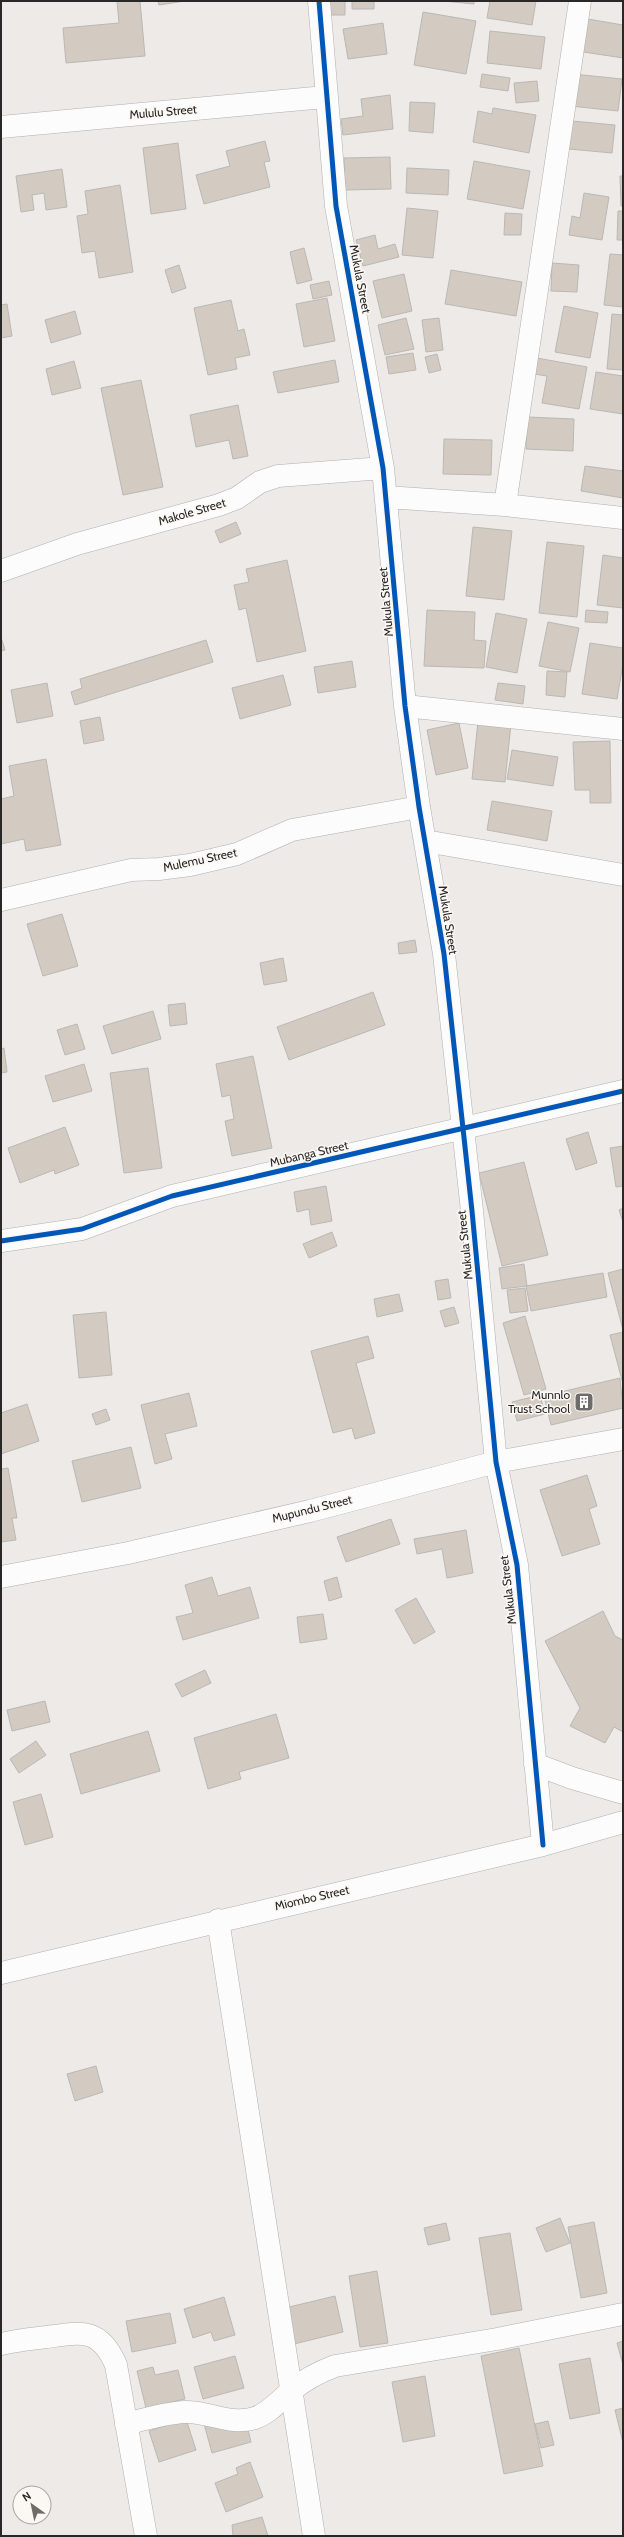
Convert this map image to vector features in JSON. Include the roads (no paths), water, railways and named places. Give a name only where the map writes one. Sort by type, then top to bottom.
[{"type":"street","name":"Mukula Street","points":[[319,1],[325,97],[336,206],[384,468],[405,706],[419,806],[444,954],[472,1211],[496,1462],[517,1565],[543,1845]]},
{"type":"street","points":[[505,505],[580,1]]},
{"type":"street","name":"Mululu Street","points":[[1,127],[325,97]]},
{"type":"street","name":"Makole Street","points":[[1,571],[78,544],[219,505],[237,498],[260,482],[278,476],[384,468]]},
{"type":"street","points":[[386,497],[505,505],[623,518]]},
{"type":"street","points":[[405,706],[623,729]]},
{"type":"street","name":"Mulemu Street","points":[[1,900],[131,870],[159,869],[237,854],[292,830],[419,806]]},
{"type":"street","points":[[425,841],[623,875]]},
{"type":"street","name":"Mubanga Street","points":[[1,1241],[82,1228],[172,1196],[623,1091]]},
{"type":"street","name":"Mupundu Street","points":[[1,1577],[128,1553],[310,1511],[496,1462],[623,1439]]},
{"type":"street","points":[[535,1764],[572,1778],[623,1793]]},
{"type":"street","name":"Miombo Street","points":[[1,1973],[218,1920],[543,1845],[623,1822]]},
{"type":"street","points":[[218,1920],[314,2536]]},
{"type":"street","points":[[126,2424],[159,2416],[187,2412],[229,2420],[254,2419],[269,2411],[292,2390],[317,2373],[335,2366],[497,2339],[623,2314]]},
{"type":"street","points":[[1,2344],[68,2333],[94,2336],[109,2348],[116,2365],[146,2536]]},
{"type":"place","name":"Munnlo Trust School","points":[[584,1402]]}]
